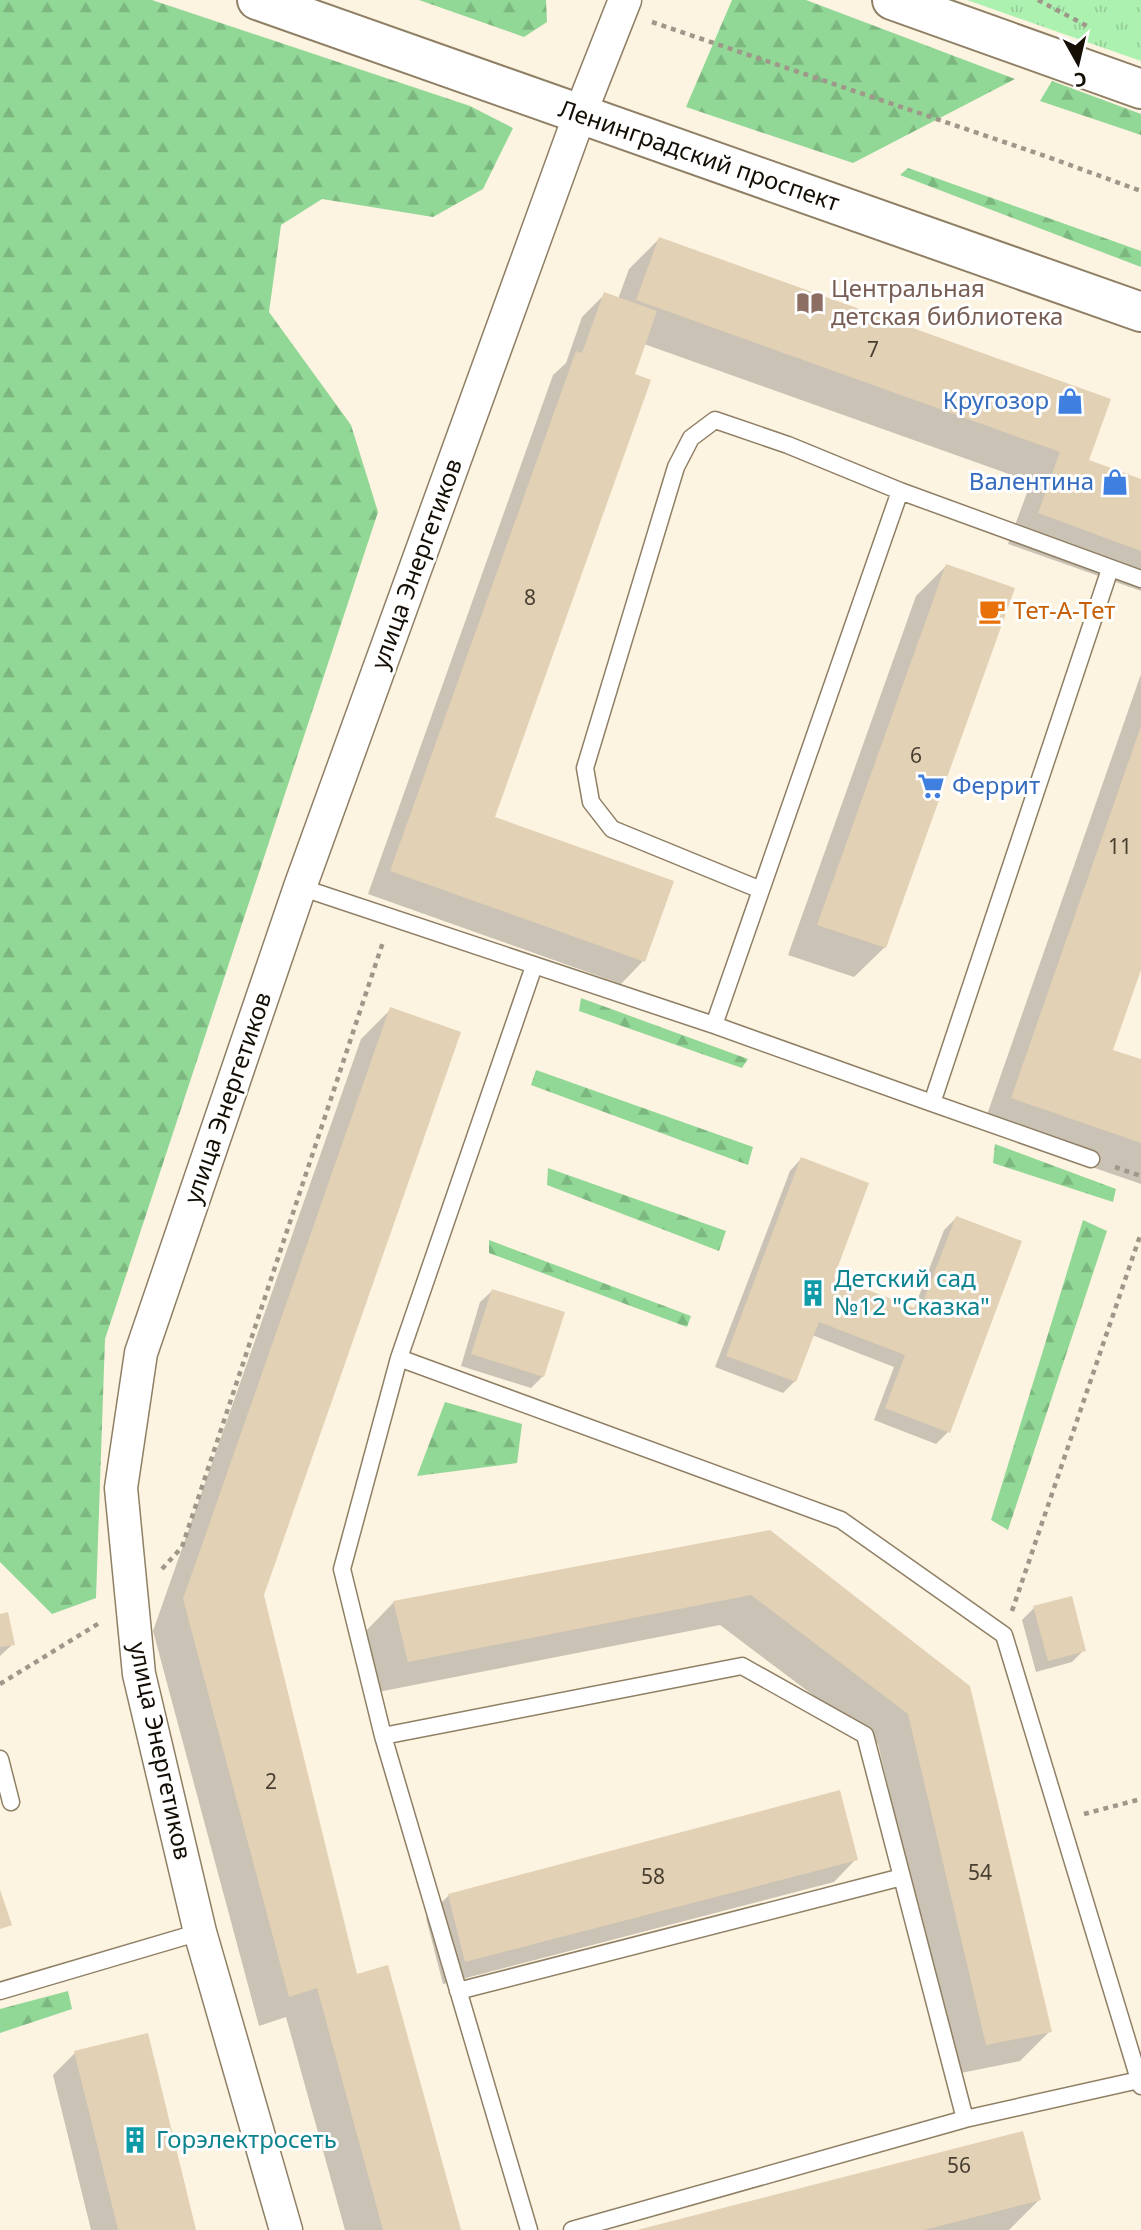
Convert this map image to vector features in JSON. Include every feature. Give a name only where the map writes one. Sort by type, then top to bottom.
[{"type":"street","name":"Ленинградский проспект","points":[[257,0],[1141,312]]},
{"type":"street","points":[[892,0],[1141,89]]},
{"type":"street","name":"улица Энергетиков","points":[[286,2230],[200,1932],[139,1674],[121,1488],[141,1353],[300,887],[580,114],[623,6]]},
{"type":"lane","points":[[761,890],[612,830],[591,802],[585,768],[676,467],[691,438],[715,420],[788,445],[900,491],[1141,579]]},
{"type":"lane","points":[[714,1025],[900,491]]},
{"type":"lane","points":[[932,1103],[1110,569]]},
{"type":"lane","points":[[300,887],[714,1025],[1091,1159]]},
{"type":"lane","points":[[529,2230],[383,1736],[342,1569],[400,1358],[534,967]]},
{"type":"lane","points":[[400,1358],[841,1520],[1004,1635],[1140,2083],[965,2119],[572,2230]]},
{"type":"lane","points":[[383,1736],[742,1667],[865,1735],[965,2119]]},
{"type":"lane","points":[[0,1759],[11,1802]]},
{"type":"lane","points":[[458,1991],[902,1877]]},
{"type":"lane","points":[[0,1991],[200,1932]]},
{"type":"path","points":[[1038,0],[1099,32]]},
{"type":"path","points":[[623,6],[1141,191]]},
{"type":"path","points":[[0,1684],[132,1602],[182,1548],[391,918]]},
{"type":"path","points":[[1004,1635],[1141,1233]]},
{"type":"path","points":[[1060,1821],[1141,1799]]},
{"type":"green space","points":[[0,0],[152,0],[470,106],[513,128],[483,189],[433,217],[322,199],[281,225],[269,312],[351,425],[378,512],[105,1339],[96,1598],[52,1614],[0,1562]]},
{"type":"green space","points":[[419,0],[546,0],[547,22],[524,37]]},
{"type":"green space","points":[[732,0],[806,0],[1015,79],[853,163],[686,107]]},
{"type":"green space","points":[[967,0],[1141,0],[1141,61]]},
{"type":"green space","points":[[1052,81],[1141,114],[1141,135],[1040,101]]},
{"type":"green space","points":[[908,168],[1141,251],[1141,267],[900,175]]},
{"type":"green space","points":[[581,998],[748,1059],[742,1068],[579,1011]]},
{"type":"green space","points":[[536,1070],[753,1147],[748,1165],[531,1085]]},
{"type":"green space","points":[[995,1144],[1116,1189],[1113,1202],[993,1163]]},
{"type":"green space","points":[[548,1168],[726,1231],[719,1251],[547,1185]]},
{"type":"green space","points":[[1083,1220],[1107,1231],[1008,1530],[991,1520]]},
{"type":"green space","points":[[489,1240],[691,1316],[687,1327],[489,1253]]},
{"type":"green space","points":[[445,1402],[522,1424],[517,1463],[417,1476]]},
{"type":"green space","points":[[68,1991],[72,2009],[0,2033],[0,2009]]},
{"type":"building","points":[[659,237],[1111,399],[1089,460],[1141,479],[1141,551],[1038,513],[1060,452],[636,300]]},
{"type":"building","points":[[604,292],[657,311],[635,374],[651,380],[495,817],[674,881],[645,962],[390,871],[576,351],[582,353]]},
{"type":"building","points":[[946,564],[1015,588],[886,948],[817,925]]},
{"type":"building","points":[[1141,726],[1141,970],[1113,1050],[1141,1059],[1141,1143],[1011,1098]]},
{"type":"building","points":[[390,1007],[461,1032],[264,1595],[357,1974],[388,1965],[461,2230],[383,2230],[317,1988],[289,1997],[183,1599]]},
{"type":"building","name":"Детский сад №12 \"Сказка\"","points":[[801,1157],[869,1183],[834,1277],[920,1310],[956,1216],[1022,1241],[950,1433],[885,1408],[905,1355],[819,1322],[796,1382],[726,1356]]},
{"type":"building","points":[[492,1289],[565,1312],[544,1377],[471,1354]]},
{"type":"building","points":[[770,1530],[970,1686],[1052,2032],[986,2045],[908,1714],[751,1595],[408,1662],[393,1601]]},
{"type":"building","points":[[1072,1596],[1086,1651],[1048,1661],[1033,1606]]},
{"type":"building","points":[[8,1612],[15,1645],[0,1647],[0,1614]]},
{"type":"building","points":[[840,1790],[858,1860],[465,1962],[448,1894]]},
{"type":"building","points":[[0,1890],[12,1925],[0,1929]]},
{"type":"building","name":"Горэлектросеть","points":[[148,2033],[196,2230],[118,2230],[74,2051]]},
{"type":"building","points":[[1023,2131],[1041,2200],[924,2230],[637,2230]]},
{"type":"place","name":"Центральная детская библиотека","points":[[810,303]]},
{"type":"place","name":"Кругозор","points":[[1070,401]]},
{"type":"place","name":"Валентина","points":[[1115,482]]},
{"type":"place","name":"Тет-А-Тет","points":[[992,611]]},
{"type":"place","name":"Феррит","points":[[931,786]]},
{"type":"place","name":"Детский сад №12 \"Сказка\"","points":[[813,1293]]},
{"type":"place","name":"Горэлектросеть","points":[[135,2140]]}]
